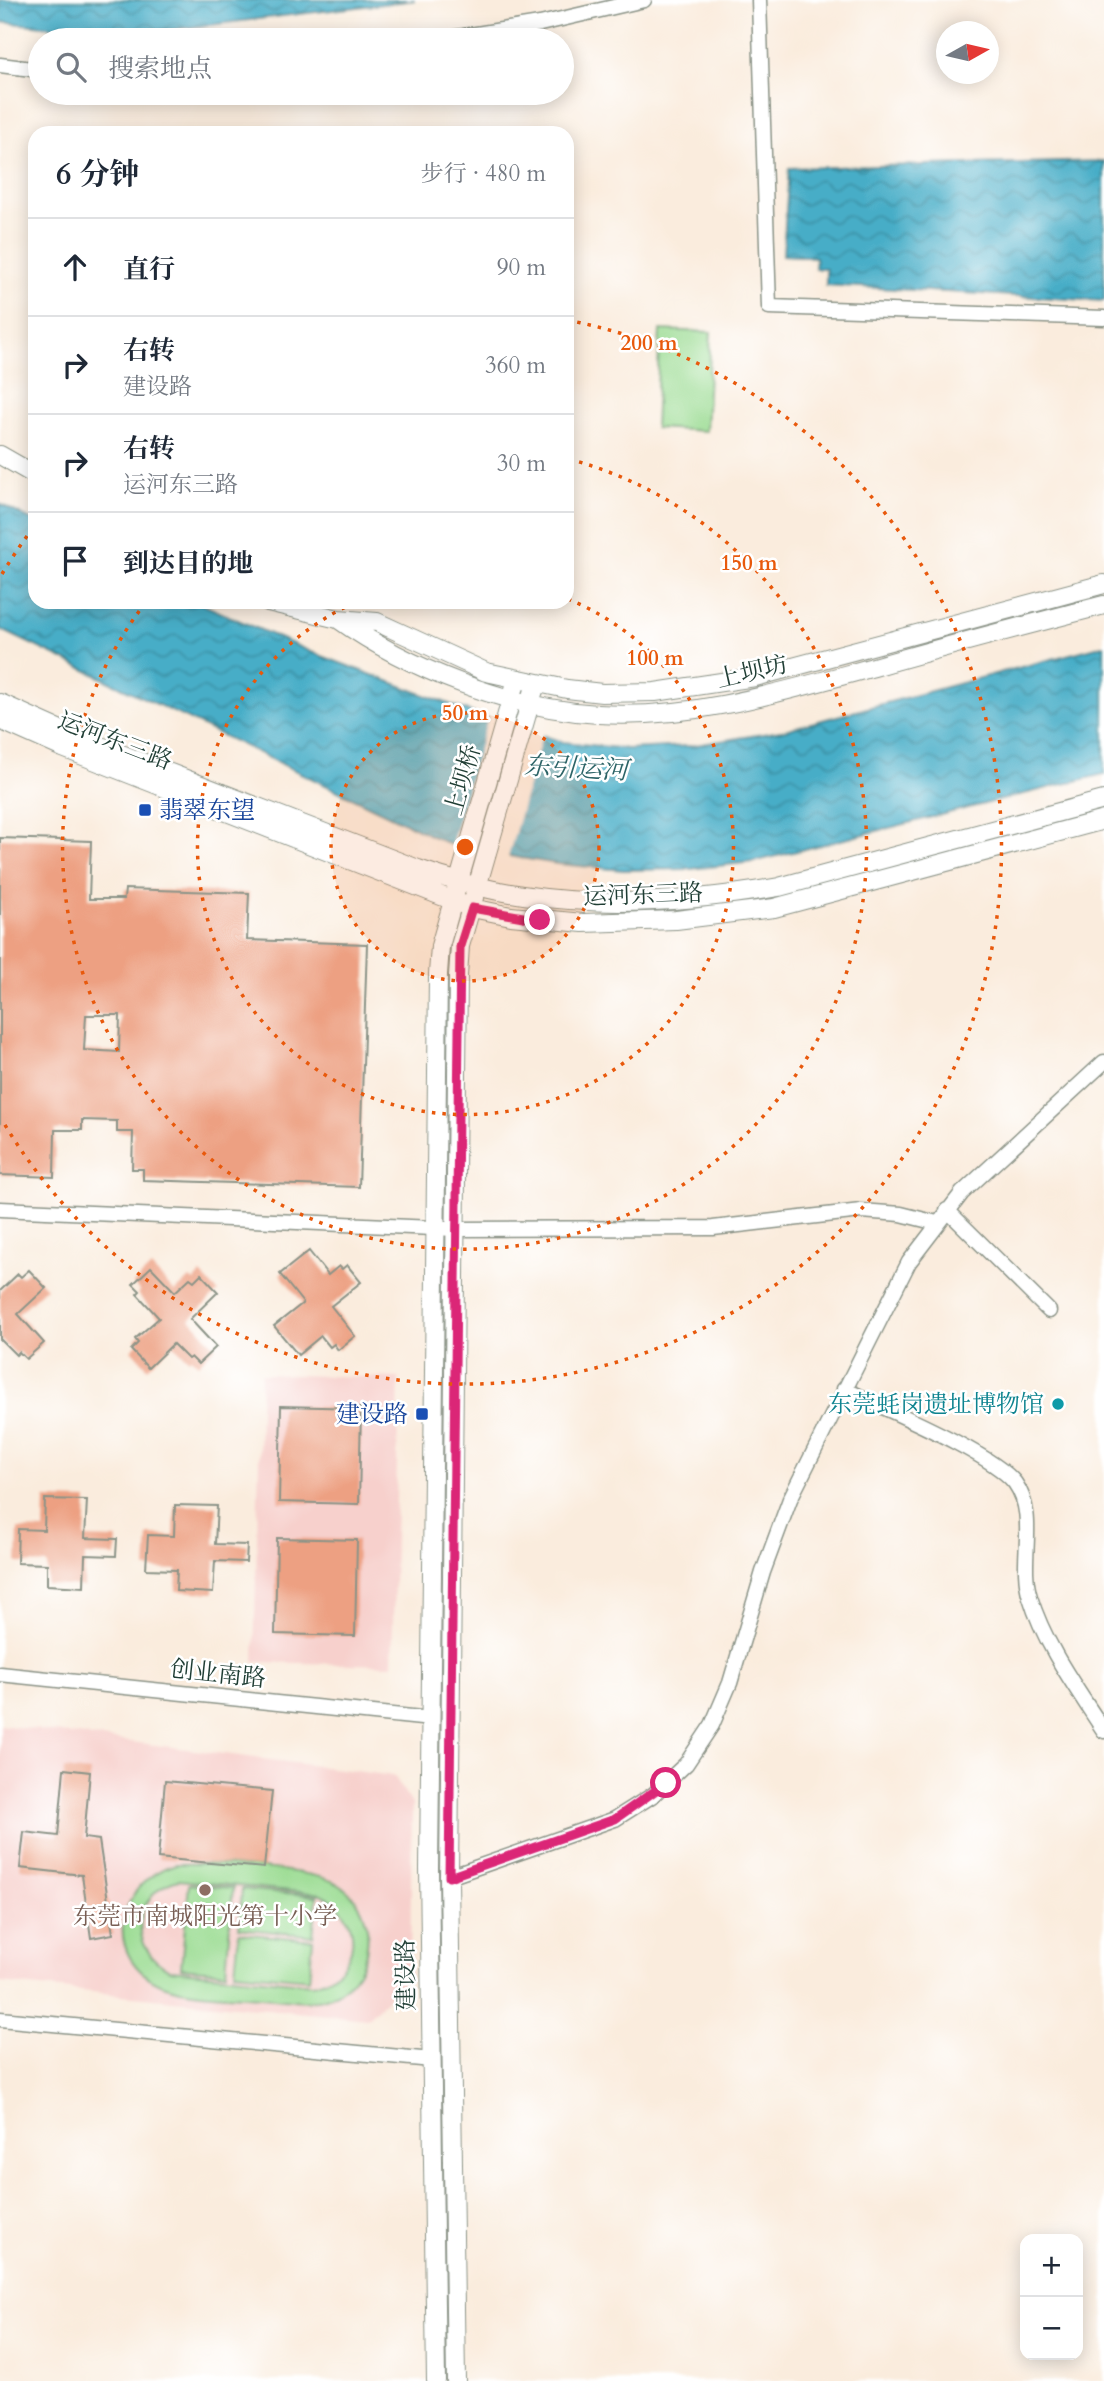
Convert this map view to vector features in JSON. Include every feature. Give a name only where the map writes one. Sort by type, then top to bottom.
[{"type":"street","points":[[514,28],[644,0]]},
{"type":"street","points":[[759,0],[769,307],[1104,318]]},
{"type":"street","points":[[0,65],[28,68]]},
{"type":"street","points":[[0,455],[28,471]]},
{"type":"street","name":"上坝坊","points":[[297,609],[338,619],[377,622],[486,673],[602,693],[706,686],[828,658],[1104,584]]},
{"type":"street","name":"上坝坊","points":[[338,619],[369,641],[483,692],[509,707],[530,703],[564,711],[600,715],[652,714],[703,708],[825,680],[1104,605]]},
{"type":"street","points":[[509,707],[517,679]]},
{"type":"street","points":[[530,703],[536,683]]},
{"type":"street","name":"上坝桥","points":[[485,864],[530,703]]},
{"type":"street","name":"运河东三路","points":[[0,704],[67,733],[459,884],[516,896],[588,903],[732,895],[779,887],[1104,800]]},
{"type":"street","name":"上坝桥","points":[[466,859],[509,707]]},
{"type":"street","name":"运河东三路","points":[[0,720],[453,902],[511,916],[583,923],[727,916],[774,908],[1104,820]]},
{"type":"street","name":"建设路","points":[[436,2381],[429,1868],[438,974],[440,946],[466,859]]},
{"type":"street","name":"建设路","points":[[456,2381],[449,1877],[458,976],[460,946],[485,864]]},
{"type":"street","points":[[449,1877],[615,1819],[653,1795],[686,1764],[722,1704],[763,1572],[790,1499],[895,1285],[947,1210],[984,1172],[1104,1062]]},
{"type":"street","points":[[0,1209],[456,1229],[713,1228],[861,1211],[901,1214],[937,1223]]},
{"type":"street","points":[[947,1210],[1049,1311]]},
{"type":"street","points":[[844,1389],[983,1457],[1016,1485],[1028,1522],[1026,1574],[1030,1599],[1051,1649],[1104,1731]]},
{"type":"street","name":"创业南路","points":[[0,1674],[431,1719]]},
{"type":"street","points":[[0,2019],[432,2060]]},
{"type":"shaded area","points":[[261,1374],[399,1378],[392,1665],[254,1662]]},
{"type":"shaded area","name":"东莞市南城阳光第十小学","points":[[0,1725],[394,1776],[412,1804],[410,1975],[367,2019],[0,1983]]},
{"type":"green space","points":[[660,330],[711,332],[706,431],[655,428]]},
{"type":"green space","points":[[176,1864],[212,1864],[284,1870],[338,1884],[352,1895],[367,1925],[364,1958],[357,1974],[331,1996],[310,2001],[202,1993],[163,1985],[143,1973],[130,1958],[124,1940],[123,1921],[129,1903],[140,1886],[156,1873]],"holes":[[[178,1880],[321,1894],[336,1904],[346,1916],[352,1942],[349,1956],[341,1968],[313,1984],[170,1970],[156,1961],[142,1936],[141,1922],[151,1897]]]},
{"type":"green space","points":[[189,1884],[233,1888],[226,1972],[181,1968]]},
{"type":"green space","points":[[242,1889],[317,1896],[313,1936],[239,1928]]},
{"type":"green space","points":[[239,1933],[313,1940],[309,1979],[235,1972]]},
{"type":"water","points":[[0,0],[415,0],[184,28],[68,28],[0,22]]},
{"type":"water","points":[[1104,161],[1104,301],[826,285],[826,269],[815,269],[816,257],[783,255],[789,168]]},
{"type":"water","name":"东引运河","points":[[0,504],[28,518],[28,609],[213,609],[311,652],[478,715],[563,742],[627,749],[690,746],[781,731],[1104,645],[1104,774],[753,862],[690,869],[624,870],[557,864],[455,847],[0,629]]},
{"type":"pier","points":[[489,714],[543,732],[507,861],[450,849]]},
{"type":"building","points":[[0,838],[91,841],[89,899],[124,899],[125,889],[249,893],[247,940],[367,944],[359,1187],[143,1180],[143,1169],[132,1169],[133,1132],[117,1132],[117,1121],[82,1120],[82,1130],[55,1130],[54,1177],[0,1175]],"holes":[[[86,1015],[120,1015],[119,1052],[84,1050]]]},
{"type":"building","points":[[309,1251],[328,1275],[339,1266],[342,1269],[347,1265],[361,1282],[331,1306],[355,1336],[338,1350],[334,1344],[330,1347],[321,1336],[298,1355],[274,1326],[303,1303],[280,1274]]},
{"type":"building","points":[[151,1267],[175,1292],[190,1278],[194,1281],[201,1274],[218,1292],[190,1319],[216,1347],[198,1364],[191,1357],[188,1359],[173,1344],[148,1368],[131,1350],[138,1343],[135,1339],[159,1318],[137,1294],[140,1291],[133,1284]]},
{"type":"building","points":[[29,1270],[46,1288],[18,1314],[44,1343],[26,1359],[19,1352],[16,1355],[0,1339],[0,1291],[18,1274],[21,1277]]},
{"type":"building","points":[[281,1406],[361,1408],[359,1504],[279,1502]]},
{"type":"building","points":[[45,1499],[87,1500],[85,1538],[117,1539],[116,1556],[85,1555],[84,1587],[47,1585],[47,1564],[17,1563],[18,1529],[44,1530]]},
{"type":"building","points":[[175,1505],[217,1506],[215,1544],[247,1545],[246,1562],[215,1561],[213,1593],[176,1591],[177,1570],[146,1569],[148,1535],[174,1536]]},
{"type":"building","points":[[277,1538],[357,1540],[355,1636],[275,1634]]},
{"type":"building","points":[[64,1769],[90,1772],[84,1838],[99,1840],[113,1934],[91,1938],[82,1875],[20,1868],[24,1832],[58,1836]]},
{"type":"building","points":[[165,1781],[272,1791],[264,1868],[158,1858]]},
{"type":"place","name":"翡翠东望","points":[[145,810]]},
{"type":"place","name":"东莞蚝岗遗址博物馆","points":[[1058,1404]]},
{"type":"place","name":"建设路","points":[[422,1414]]},
{"type":"place","name":"东莞市南城阳光第十小学","points":[[205,1890]]},
{"type":"route","points":[[540,920],[472,908],[460,946],[449,1877],[615,1819],[653,1795],[666,1783]]}]
